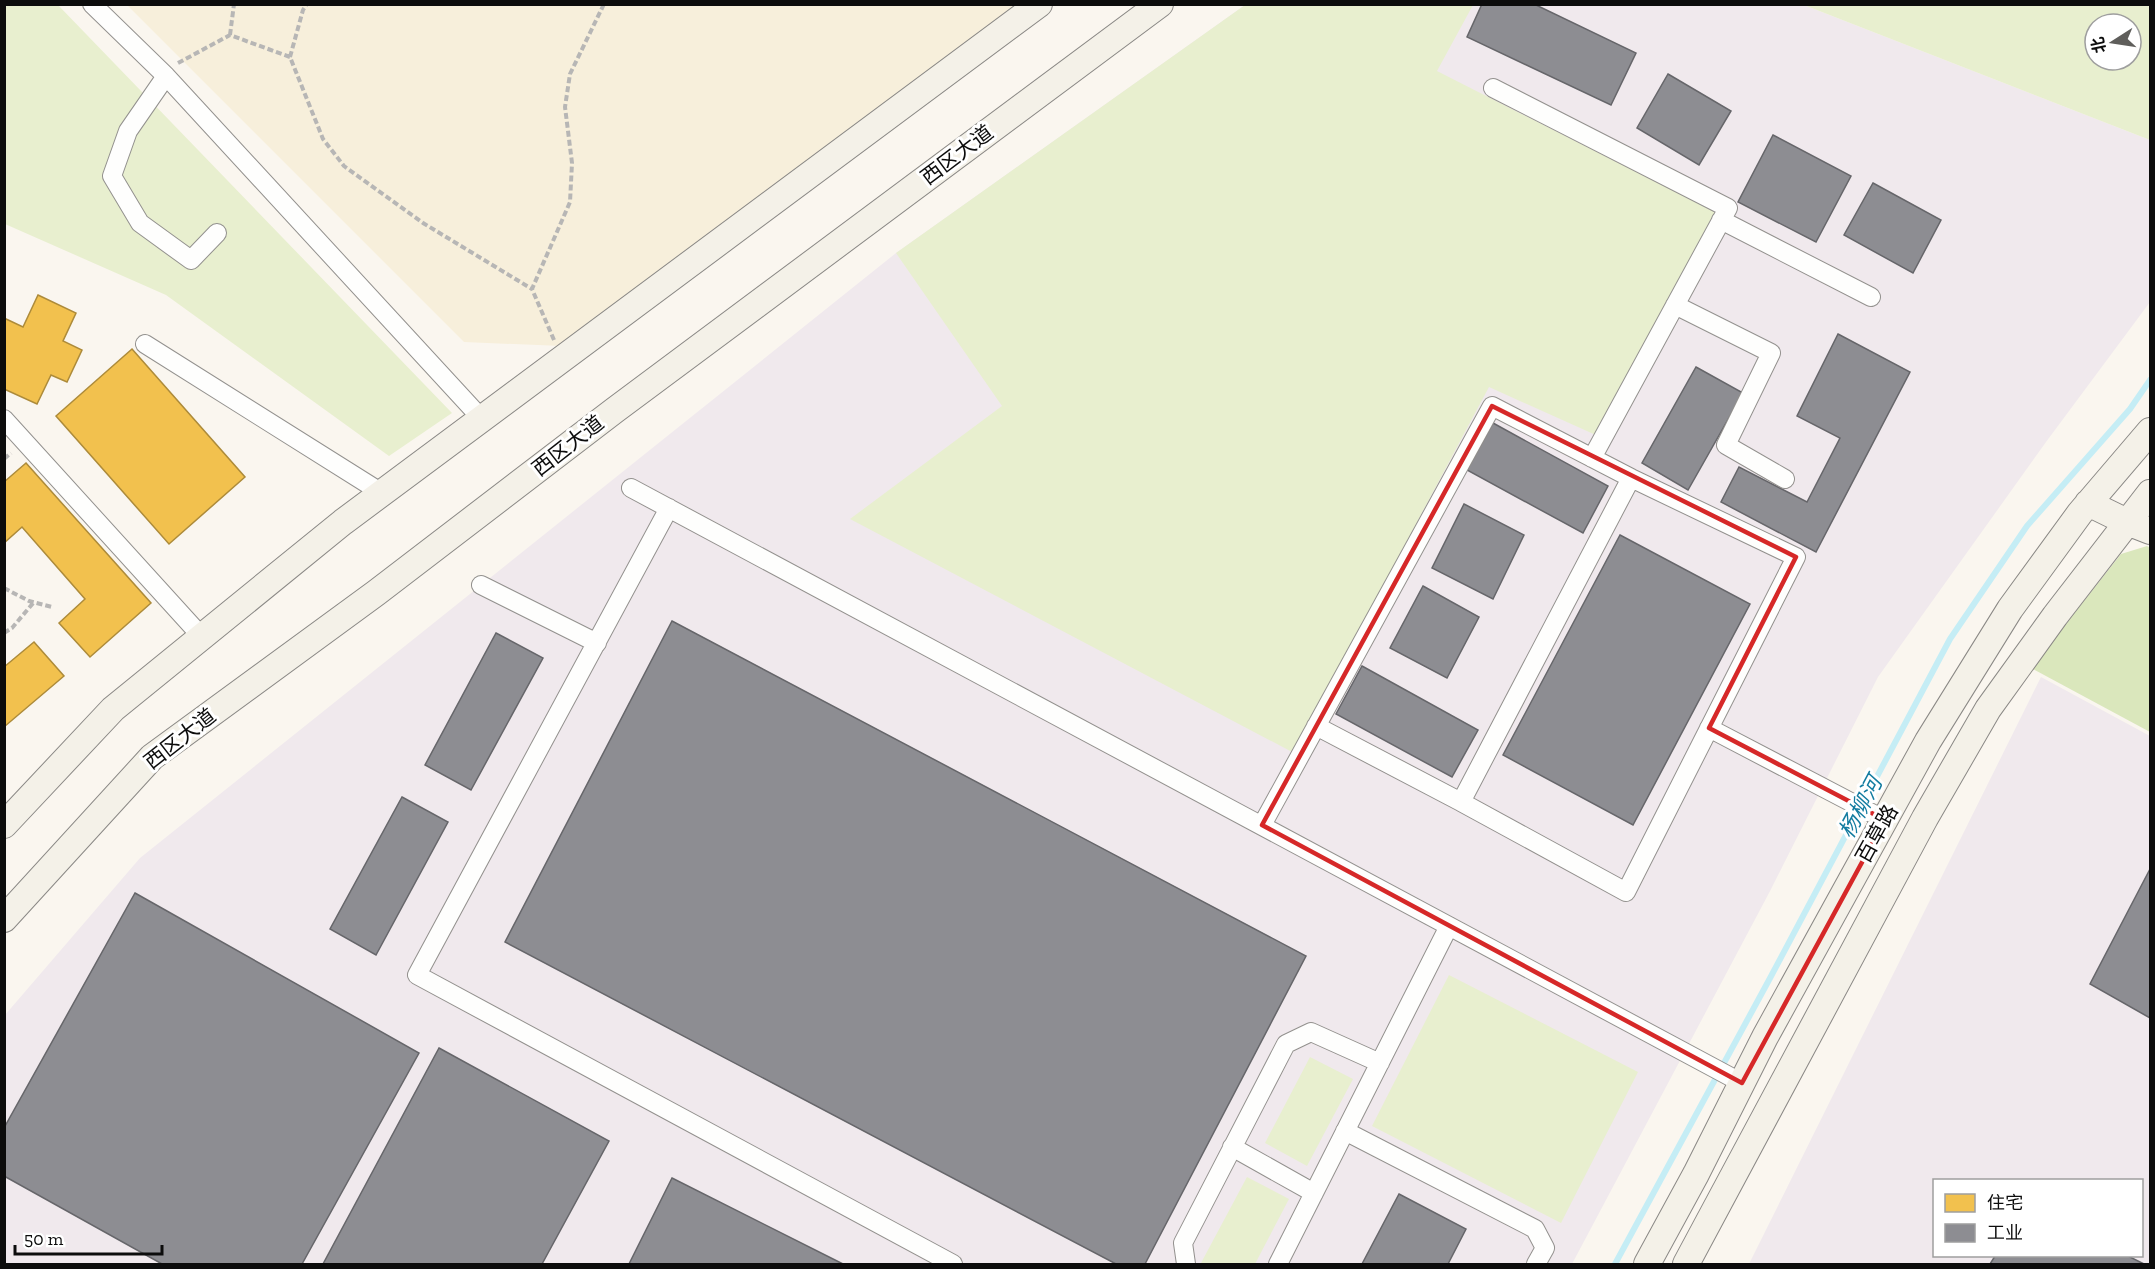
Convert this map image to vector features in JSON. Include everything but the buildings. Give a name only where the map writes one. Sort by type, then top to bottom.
[{"type":"main road","points":[[4,825],[113,709],[382,493],[1039,4]]},
{"type":"main road","name":"西区大道","points":[[4,919],[152,757],[376,593],[615,410],[1160,4]]},
{"type":"main road","name":"百草路","points":[[1647,1264],[1696,1174],[1735,1079],[1765,1037],[1877,816],[1928,741],[2010,609],[2088,503],[2151,431]]},
{"type":"main road","name":"百草路","points":[[1686,1264],[1925,818],[1988,709],[2055,616],[2139,526],[2151,493]]},
{"type":"main road","points":[[2088,503],[2139,526]]},
{"type":"street","points":[[92,4],[164,74],[481,418]]},
{"type":"street","points":[[164,74],[128,131],[112,176],[140,223],[191,260],[217,233]]},
{"type":"street","points":[[1493,88],[1728,208],[1592,458]]},
{"type":"street","points":[[1721,220],[1871,297]]},
{"type":"street","points":[[1676,305],[1771,353],[1726,445],[1785,478]]},
{"type":"street","points":[[145,344],[382,493]]},
{"type":"street","points":[[1262,825],[1316,726],[1492,406],[1631,478],[1796,556],[1626,892],[1316,726]]},
{"type":"street","points":[[4,419],[202,637]]},
{"type":"street","points":[[1461,802],[1631,478]]},
{"type":"street","points":[[631,488],[1735,1079]]},
{"type":"street","points":[[669,508],[417,975],[953,1264]]},
{"type":"street","points":[[481,585],[597,643]]},
{"type":"street","points":[[1709,728],[1877,816]]},
{"type":"street","points":[[1278,1264],[1449,926]]},
{"type":"street","points":[[1186,1264],[1183,1243],[1286,1044],[1311,1032],[1380,1063]]},
{"type":"street","points":[[1345,1131],[1535,1229],[1545,1248],[1536,1264]]},
{"type":"street","points":[[1232,1147],[1314,1193]]},
{"type":"path","points":[[230,35],[234,4]]},
{"type":"path","points":[[307,4],[303,10],[290,57],[323,139],[344,166],[423,222],[532,289],[562,358]]},
{"type":"path","points":[[532,289],[570,202],[572,163],[565,107],[570,74],[604,4]]},
{"type":"path","points":[[164,74],[230,35]]},
{"type":"path","points":[[230,35],[290,57]]},
{"type":"path","points":[[4,588],[34,602],[52,607]]},
{"type":"path","points":[[4,633],[12,628],[34,602]]},
{"type":"highlighted area","points":[[1492,406],[1796,557],[1709,728],[1885,820],[1742,1083],[1262,825]]},
{"type":"shaded area","points":[[127,5],[1025,5],[562,346],[464,342]]},
{"type":"shaded area","points":[[1245,5],[1804,5],[2150,140],[2150,302],[2046,442],[1878,677],[1769,893],[1572,1264],[5,1264],[5,1015],[140,858],[896,253]]},
{"type":"shaded area","points":[[2041,677],[2150,736],[2150,1264],[1749,1264]]},
{"type":"green space","points":[[5,5],[58,5],[452,413],[389,456],[166,295],[5,224]]},
{"type":"green space","points":[[1245,5],[1473,5],[1437,71],[1717,213],[1598,436],[1489,387],[1294,753],[850,519],[1002,406],[896,253]]},
{"type":"green space","points":[[1804,5],[2150,5],[2150,140]]},
{"type":"green space","points":[[2147,546],[2150,548],[2150,732],[2031,668],[2121,554]]},
{"type":"green space","points":[[1449,975],[1638,1072],[1561,1223],[1372,1126]]},
{"type":"green space","points":[[1310,1057],[1353,1079],[1307,1166],[1265,1143]]},
{"type":"green space","points":[[1247,1177],[1289,1199],[1255,1264],[1201,1263]]},
{"type":"waterway","name":"杨柳河","points":[[1615,1264],[1950,639],[2027,526],[2130,409],[2150,380]]}]
